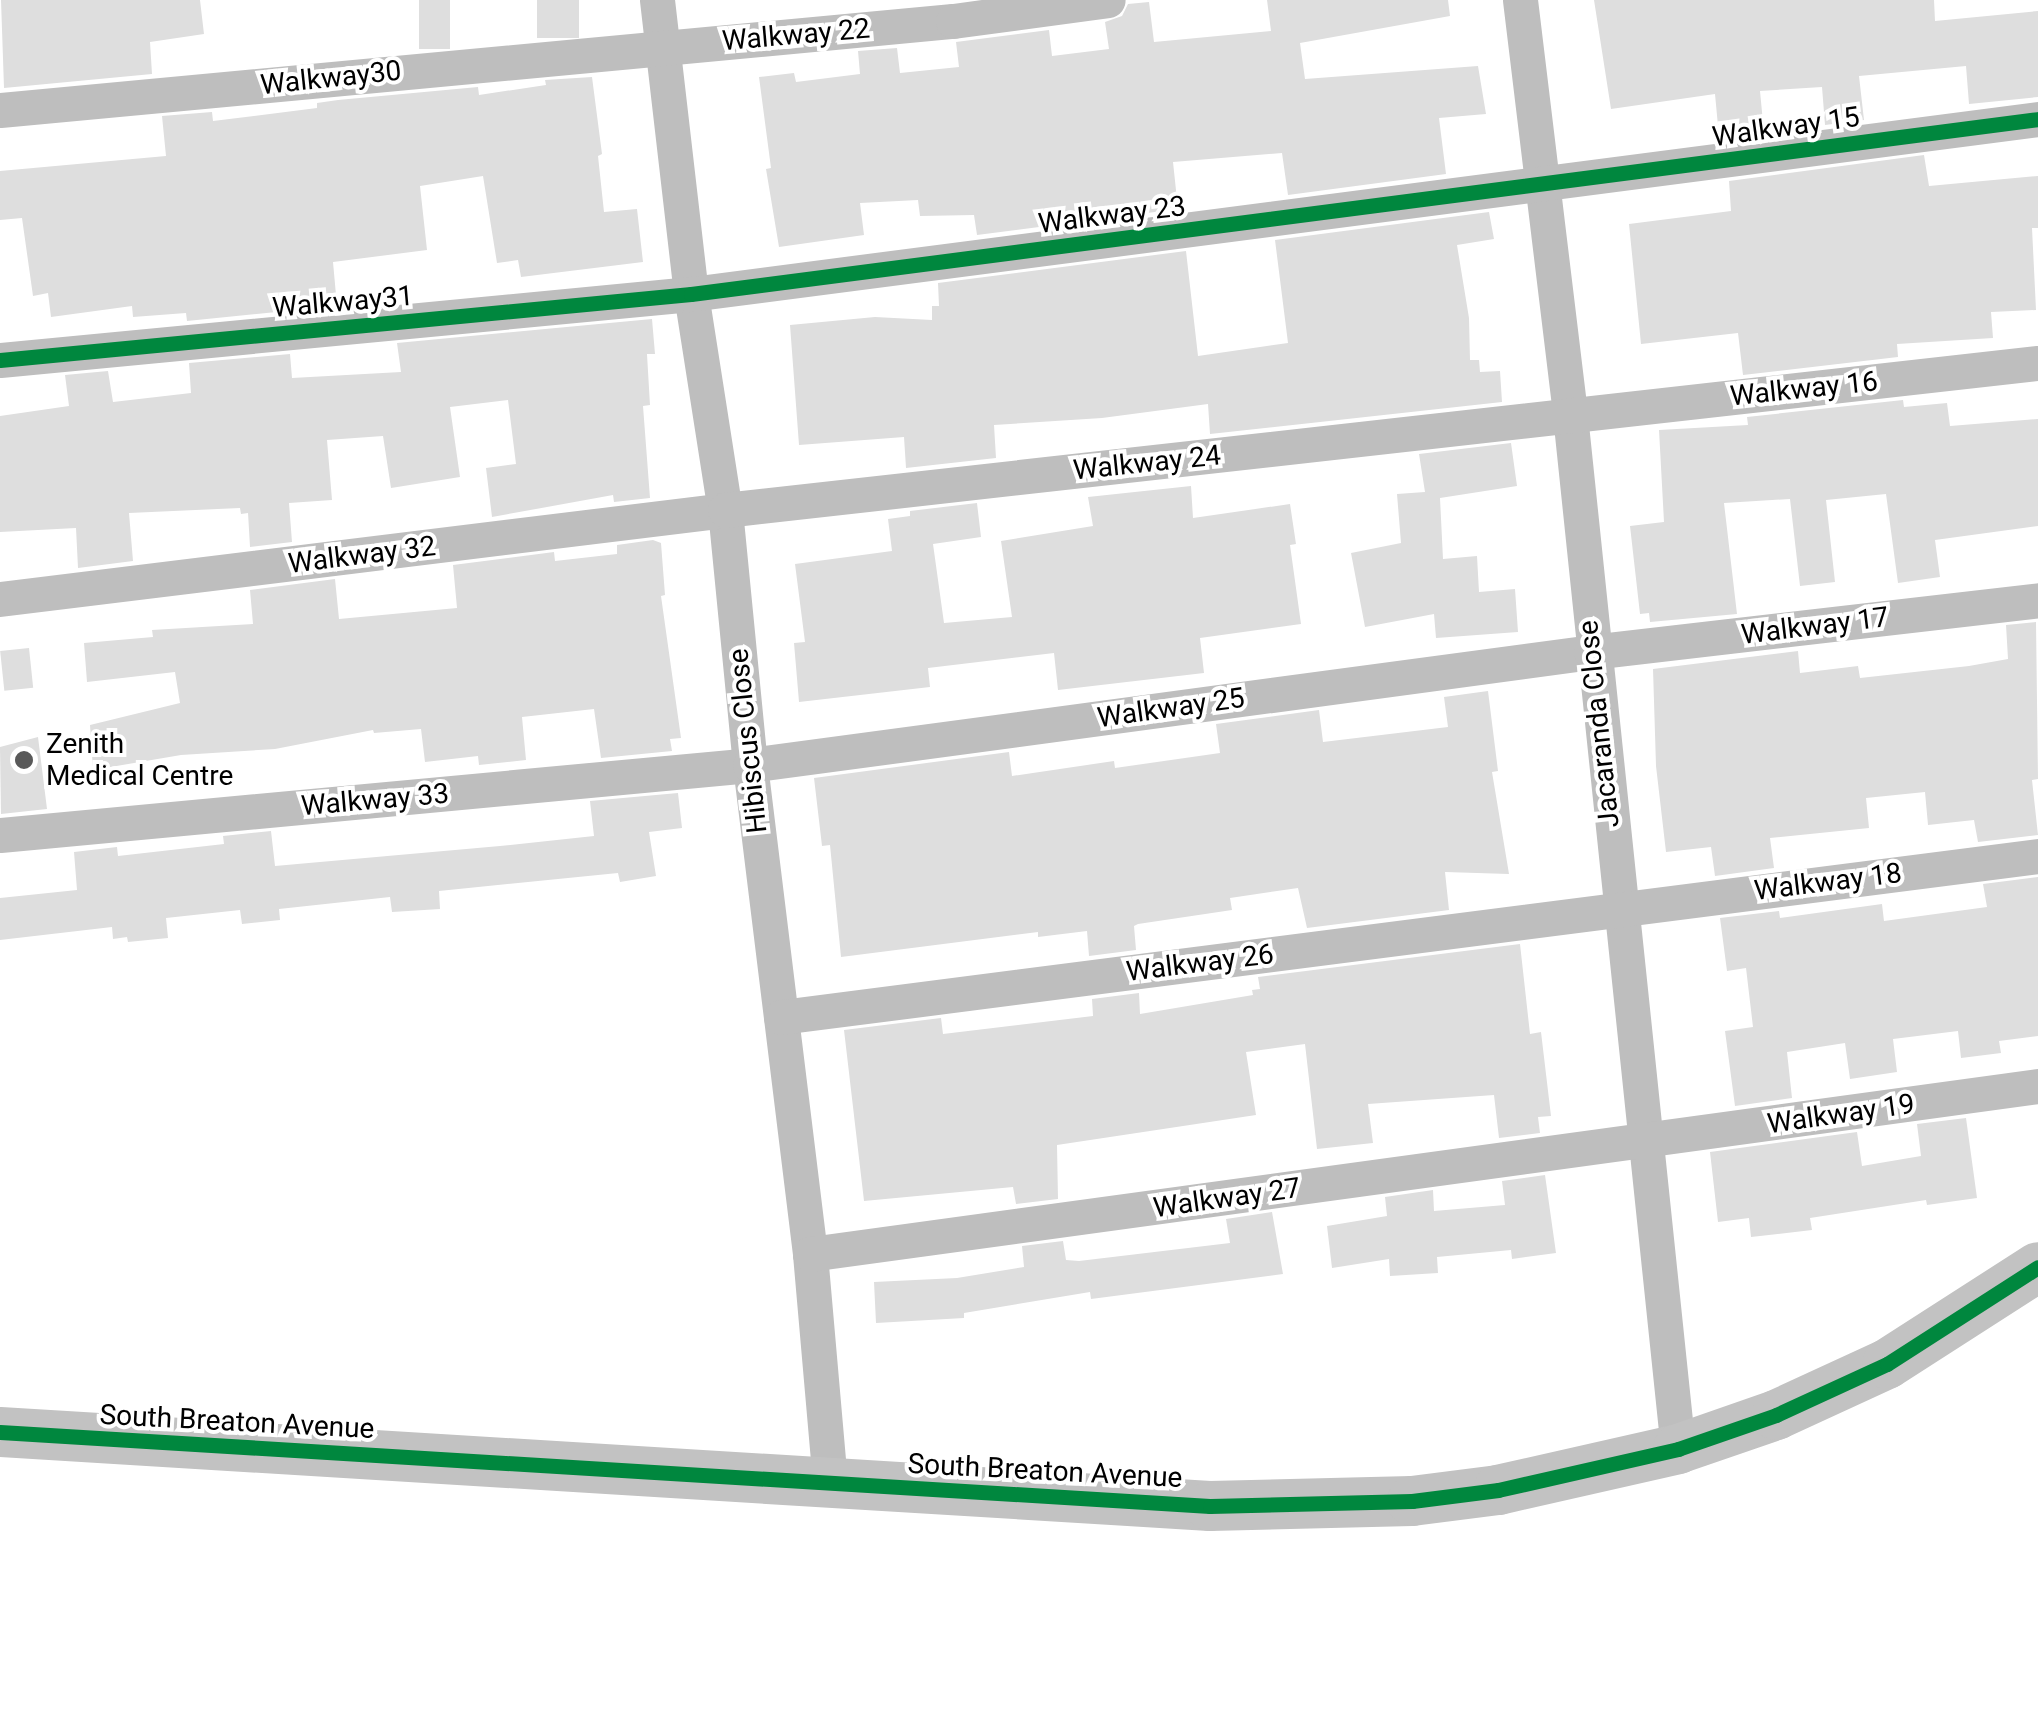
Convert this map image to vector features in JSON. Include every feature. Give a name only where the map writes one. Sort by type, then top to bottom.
[{"type":"street","name":"Hibiscus Close","points":[[657,0],[691,294],[725,510],[750,764],[810,1254],[830,1482]]},
{"type":"street","name":"Walkway 22","points":[[663,46],[954,21],[1108,0]]},
{"type":"street","name":"Jacaranda Close","points":[[1520,0],[1570,416],[1591,652],[1678,1449]]},
{"type":"street","name":"Walkway30","points":[[0,110],[663,46]]},
{"type":"street","name":"Walkway 15","points":[[1540,185],[2038,119]]},
{"type":"street","name":"Walkway 23","points":[[691,294],[1540,185]]},
{"type":"street","name":"Walkway31","points":[[0,360],[691,294]]},
{"type":"street","name":"Walkway 16","points":[[1570,416],[2038,362]]},
{"type":"street","name":"Walkway 24","points":[[725,510],[1570,416]]},
{"type":"street","name":"Walkway 32","points":[[0,599],[725,510]]},
{"type":"street","name":"Walkway 17","points":[[1591,652],[2038,600]]},
{"type":"street","name":"Walkway 25","points":[[750,764],[1591,652]]},
{"type":"street","name":"Walkway 33","points":[[0,834],[750,764]]},
{"type":"street","name":"Walkway 18","points":[[1619,908],[2038,856]]},
{"type":"street","name":"Walkway 26","points":[[780,1016],[1619,908]]},
{"type":"street","name":"Walkway 19","points":[[1644,1143],[2038,1086]]},
{"type":"street","name":"Walkway 27","points":[[810,1254],[1644,1143]]},
{"type":"street","name":"South Breaton Avenue","points":[[0,1432],[1210,1506],[1412,1501],[1498,1490],[1678,1449],[1776,1415],[1887,1364],[2038,1267]]},
{"type":"building","points":[[1,0],[200,0],[204,34],[150,42],[152,74],[4,88]]},
{"type":"building","points":[[419,0],[450,0],[450,49],[419,49]]},
{"type":"building","points":[[537,0],[579,0],[579,38],[537,38]]},
{"type":"building","points":[[1267,0],[1448,0],[1450,16],[1300,43],[1305,79],[1478,66],[1486,114],[1439,118],[1446,174],[1288,195],[1282,153],[1173,162],[1178,209],[977,235],[974,215],[920,216],[918,200],[860,203],[864,235],[779,247],[766,169],[771,168],[759,77],[794,73],[796,82],[860,74],[858,51],[897,48],[900,73],[959,67],[956,42],[1049,30],[1052,56],[1109,49],[1105,22],[1122,16],[1128,4],[1149,2],[1154,42],[1271,31]]},
{"type":"building","points":[[1594,0],[1934,0],[1935,21],[2038,11],[2038,97],[1969,104],[1966,66],[1859,76],[1864,120],[1825,125],[1822,87],[1760,91],[1764,133],[1727,138],[1727,125],[1718,126],[1715,94],[1611,109]]},
{"type":"building","points":[[592,77],[602,154],[598,156],[604,212],[637,209],[643,262],[521,277],[518,260],[497,263],[483,176],[420,186],[427,250],[333,262],[337,306],[187,321],[186,313],[133,317],[132,306],[51,317],[48,293],[33,296],[22,218],[0,220],[0,171],[166,156],[162,116],[212,112],[213,121],[317,108],[317,103],[338,100],[478,87],[479,95],[546,85],[545,80]]},
{"type":"building","points":[[1924,155],[1929,186],[2038,176],[2038,228],[2032,228],[2036,310],[1991,312],[1993,338],[1897,344],[1898,357],[1743,375],[1738,333],[1641,344],[1629,224],[1731,211],[1729,181]]},
{"type":"building","points":[[1489,212],[1494,239],[1457,245],[1469,318],[1470,360],[1479,360],[1480,372],[1500,371],[1502,402],[1210,434],[1208,404],[1102,418],[994,425],[996,458],[906,468],[904,437],[799,445],[790,325],[875,317],[932,320],[932,306],[939,306],[938,283],[1186,251],[1198,356],[1288,343],[1275,240]]},
{"type":"building","points":[[652,319],[655,354],[647,354],[650,405],[643,406],[650,498],[614,502],[613,495],[492,517],[486,468],[516,464],[508,400],[450,407],[460,477],[391,488],[383,436],[327,440],[332,500],[289,503],[292,542],[250,547],[248,513],[241,514],[240,508],[129,513],[133,561],[78,568],[76,528],[0,532],[0,416],[69,406],[65,375],[108,371],[113,402],[191,393],[189,363],[290,354],[292,378],[401,372],[397,343]]},
{"type":"building","points":[[1903,400],[1904,407],[1947,403],[1950,426],[2038,419],[2038,526],[1935,540],[1940,577],[1898,583],[1886,494],[1826,500],[1835,582],[1800,586],[1790,499],[1724,503],[1737,614],[1650,622],[1649,613],[1640,614],[1630,526],[1664,522],[1659,430],[1748,425],[1747,417]]},
{"type":"building","points":[[1511,443],[1517,486],[1440,498],[1443,559],[1477,556],[1479,592],[1515,589],[1518,632],[1436,638],[1434,614],[1365,627],[1351,553],[1401,543],[1397,494],[1425,492],[1419,454]]},
{"type":"building","points":[[1191,486],[1193,518],[1290,504],[1296,544],[1290,545],[1301,624],[1200,638],[1204,673],[1058,690],[1054,653],[928,668],[930,687],[799,702],[794,643],[805,642],[795,564],[892,551],[888,519],[910,516],[910,511],[977,503],[981,537],[933,544],[944,623],[1012,617],[1001,541],[1093,526],[1088,497]]},
{"type":"building","points":[[653,540],[661,543],[665,595],[661,596],[681,738],[670,739],[672,751],[601,758],[594,709],[522,717],[526,760],[479,765],[478,756],[425,762],[421,729],[374,733],[373,730],[275,749],[181,755],[93,770],[90,725],[180,703],[175,672],[87,682],[84,643],[153,637],[152,630],[253,624],[250,590],[335,579],[339,619],[457,608],[453,565],[554,552],[555,561],[617,554],[617,545]]},
{"type":"building","points":[[2036,622],[2038,779],[2032,780],[2038,835],[1978,842],[1974,820],[1928,825],[1925,792],[1866,798],[1869,828],[1770,838],[1774,868],[1715,876],[1711,847],[1666,852],[1656,766],[1653,669],[1798,651],[1800,673],[1858,666],[1860,678],[1969,666],[2008,659],[2006,625]]},
{"type":"building","points":[[29,648],[33,688],[4,691],[0,651]]},
{"type":"building","points":[[1488,691],[1498,771],[1492,772],[1509,874],[1445,872],[1449,910],[1307,928],[1298,888],[1230,898],[1232,910],[1138,924],[1134,926],[1136,950],[1089,956],[1087,931],[1038,937],[1038,932],[841,957],[830,845],[822,846],[814,778],[1009,752],[1012,776],[1114,761],[1115,768],[1220,753],[1216,724],[1319,710],[1323,742],[1448,727],[1444,697]]},
{"type":"building","points":[[38,737],[47,809],[1,814],[0,747]]},
{"type":"building","points":[[678,793],[682,828],[649,832],[656,876],[620,882],[618,873],[439,891],[440,909],[392,912],[390,897],[279,909],[280,920],[242,924],[240,910],[166,918],[168,938],[128,942],[127,937],[113,939],[112,927],[0,940],[0,898],[77,890],[74,852],[117,847],[118,856],[224,844],[223,836],[271,831],[275,866],[500,846],[594,836],[590,801]]},
{"type":"building","points":[[2038,877],[2038,1036],[1999,1041],[2001,1053],[1961,1058],[1958,1031],[1893,1039],[1897,1072],[1850,1079],[1845,1043],[1787,1052],[1792,1098],[1735,1106],[1725,1031],[1753,1027],[1746,968],[1727,971],[1720,918],[1779,911],[1780,918],[1882,904],[1884,921],[1987,907],[1983,884]]},
{"type":"building","points":[[1520,944],[1530,1034],[1541,1032],[1551,1116],[1538,1117],[1540,1133],[1499,1138],[1494,1095],[1368,1104],[1373,1143],[1317,1149],[1305,1044],[1246,1052],[1256,1115],[1057,1145],[1058,1199],[1016,1204],[1013,1187],[864,1201],[844,1030],[941,1018],[943,1034],[1093,1016],[1092,999],[1139,993],[1140,1014],[1253,995],[1252,990],[1260,989],[1258,977]]},
{"type":"building","points":[[1966,1118],[1977,1198],[1927,1205],[1926,1200],[1810,1218],[1812,1230],[1751,1237],[1749,1218],[1718,1222],[1710,1152],[1857,1132],[1862,1166],[1921,1156],[1917,1124]]},
{"type":"building","points":[[1545,1175],[1556,1253],[1512,1259],[1511,1250],[1437,1257],[1438,1273],[1390,1276],[1389,1259],[1332,1268],[1327,1226],[1387,1216],[1385,1197],[1433,1190],[1434,1211],[1505,1205],[1502,1181]]},
{"type":"building","points":[[1272,1212],[1283,1274],[1091,1299],[1090,1292],[964,1313],[964,1318],[876,1323],[874,1282],[957,1278],[1024,1267],[1022,1246],[1063,1241],[1066,1260],[1079,1261],[1230,1243],[1226,1219]]},
{"type":"cycle path","points":[[0,360],[691,294],[2038,119]]},
{"type":"cycle path","points":[[0,1432],[1210,1506],[1412,1501],[1498,1490],[1678,1449],[1776,1415],[1887,1364],[2038,1267]]},
{"type":"place","name":"Zenith Medical Centre","points":[[24,760]]}]
